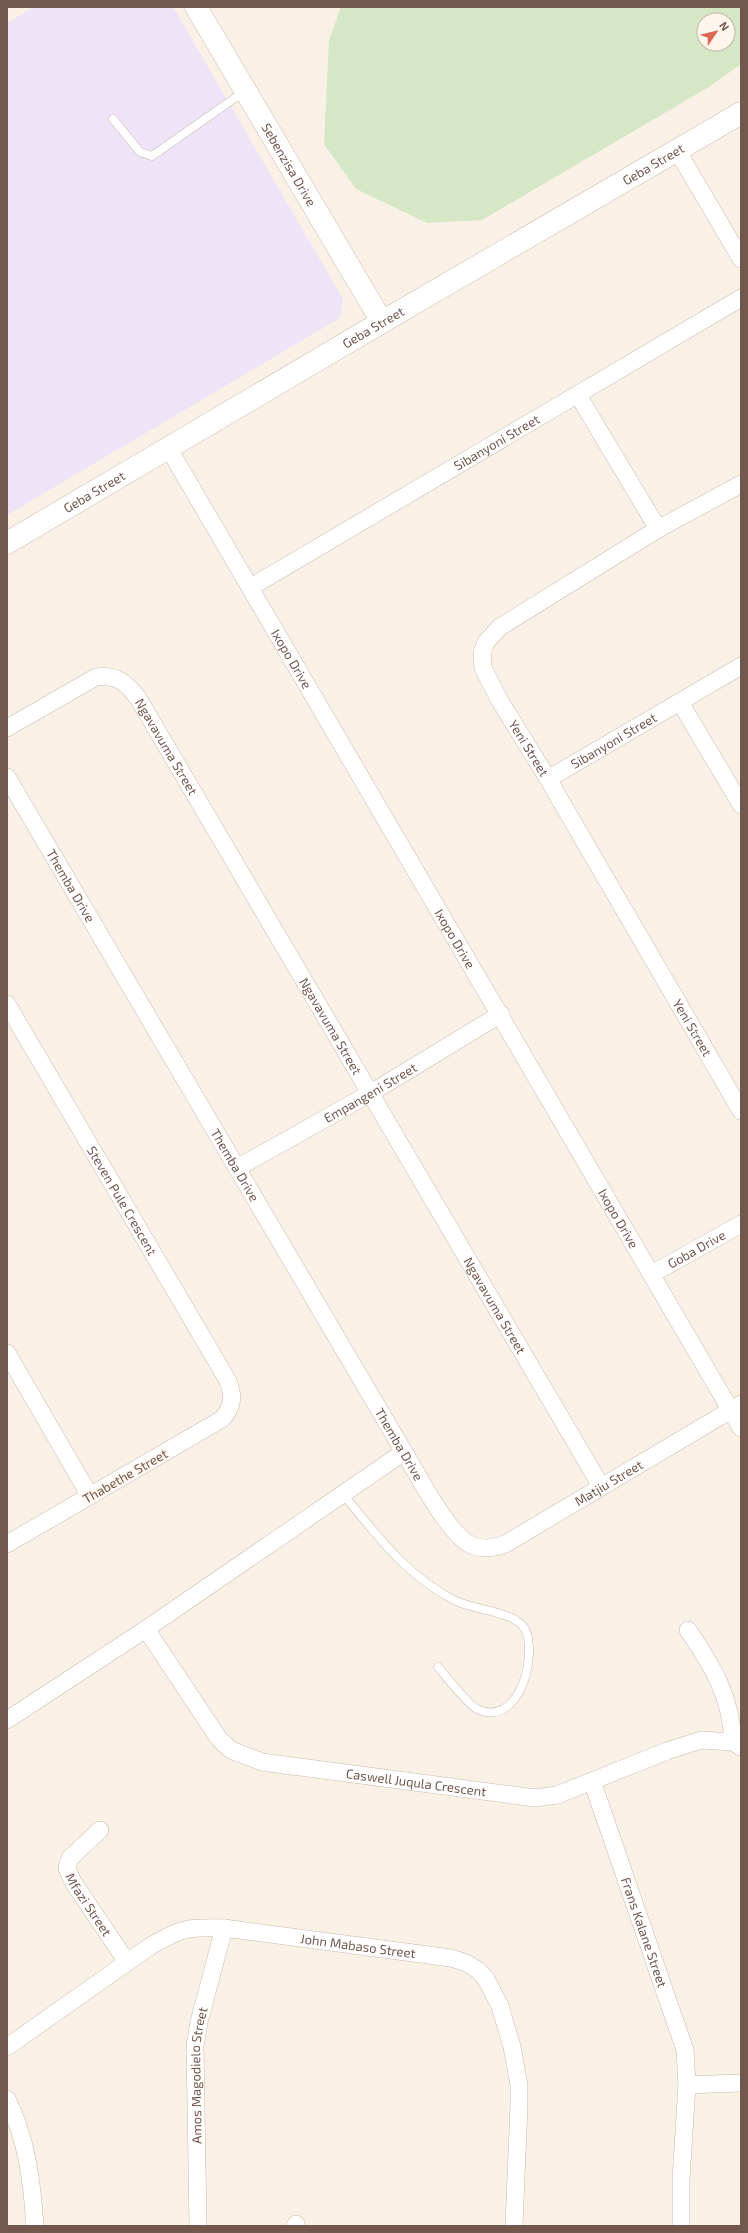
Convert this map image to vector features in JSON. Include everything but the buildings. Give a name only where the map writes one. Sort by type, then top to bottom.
[{"type":"street","name":"Sebenzisa Drive","points":[[196,7],[382,322]]},
{"type":"street","name":"Geba Street","points":[[7,543],[741,113]]},
{"type":"street","points":[[677,150],[741,259]]},
{"type":"street","name":"Sibanyoni Street","points":[[251,587],[741,298]]},
{"type":"street","points":[[578,395],[658,529]]},
{"type":"street","name":"Ixopo Drive","points":[[169,449],[652,1274],[736,1407],[741,1428]]},
{"type":"street","name":"Yeni Street","points":[[741,484],[658,529],[500,627],[486,642],[482,653],[483,668],[500,701],[548,779],[741,1111]]},
{"type":"street","name":"Sibanyoni Street","points":[[548,779],[741,666]]},
{"type":"street","name":"Ngavavuma Street","points":[[7,728],[96,677],[107,675],[126,682],[138,698],[369,1094],[601,1486]]},
{"type":"street","points":[[680,702],[741,805]]},
{"type":"street","name":"Themba Drive","points":[[7,777],[404,1452],[455,1533],[472,1546]]},
{"type":"street","name":"Steven Pule Crescent","points":[[7,1004],[228,1381],[232,1398]]},
{"type":"street","name":"Empangeni Street","points":[[237,1168],[369,1094],[501,1014]]},
{"type":"street","name":"Goba Drive","points":[[652,1274],[741,1224]]},
{"type":"street","points":[[7,1353],[90,1496]]},
{"type":"street","name":"Thabethe Street","points":[[7,1544],[222,1418],[229,1412],[232,1398]]},
{"type":"street","name":"Matjiu Street","points":[[472,1546],[494,1548],[507,1543],[736,1407]]},
{"type":"street","points":[[8,1716],[146,1628],[404,1452]]},
{"type":"street","name":"Caswell Juqula Crescent","points":[[146,1628],[219,1739],[231,1750],[248,1758],[306,1769],[535,1798],[557,1795],[687,1744],[712,1740],[737,1745]]},
{"type":"street","points":[[688,1630],[711,1664],[725,1694],[737,1745]]},
{"type":"street","name":"Frans Kalane Street","points":[[592,1781],[685,2050],[687,2084],[681,2179],[681,2226]]},
{"type":"street","name":"Mfazi Street","points":[[100,1830],[70,1858],[67,1868],[73,1882],[127,1962]]},
{"type":"street","name":"John Mabaso Street","points":[[7,2047],[127,1962],[174,1932],[193,1927],[224,1928],[451,1958],[466,1963],[478,1970],[494,1991],[512,2047],[518,2079],[519,2106],[514,2226]]},
{"type":"street","name":"Amos Magodielo Street","points":[[198,2226],[195,2046],[199,2022],[224,1928]]},
{"type":"street","points":[[687,2084],[739,2084]]},
{"type":"street","points":[[7,2099],[12,2127],[23,2141],[32,2183],[35,2226]]},
{"type":"lane","points":[[113,119],[140,152],[152,156],[246,91]]},
{"type":"lane","points":[[342,1494],[408,1570],[445,1596],[461,1604],[505,1615],[525,1629],[528,1640],[527,1665],[522,1687],[510,1706],[500,1712],[487,1712],[476,1709],[438,1667]]},
{"type":"shaded area","points":[[34,7],[173,7],[343,299],[340,318],[7,515],[7,23]]},
{"type":"green space","points":[[341,7],[741,7],[741,64],[709,87],[482,220],[427,223],[356,189],[324,144],[329,40]]}]
